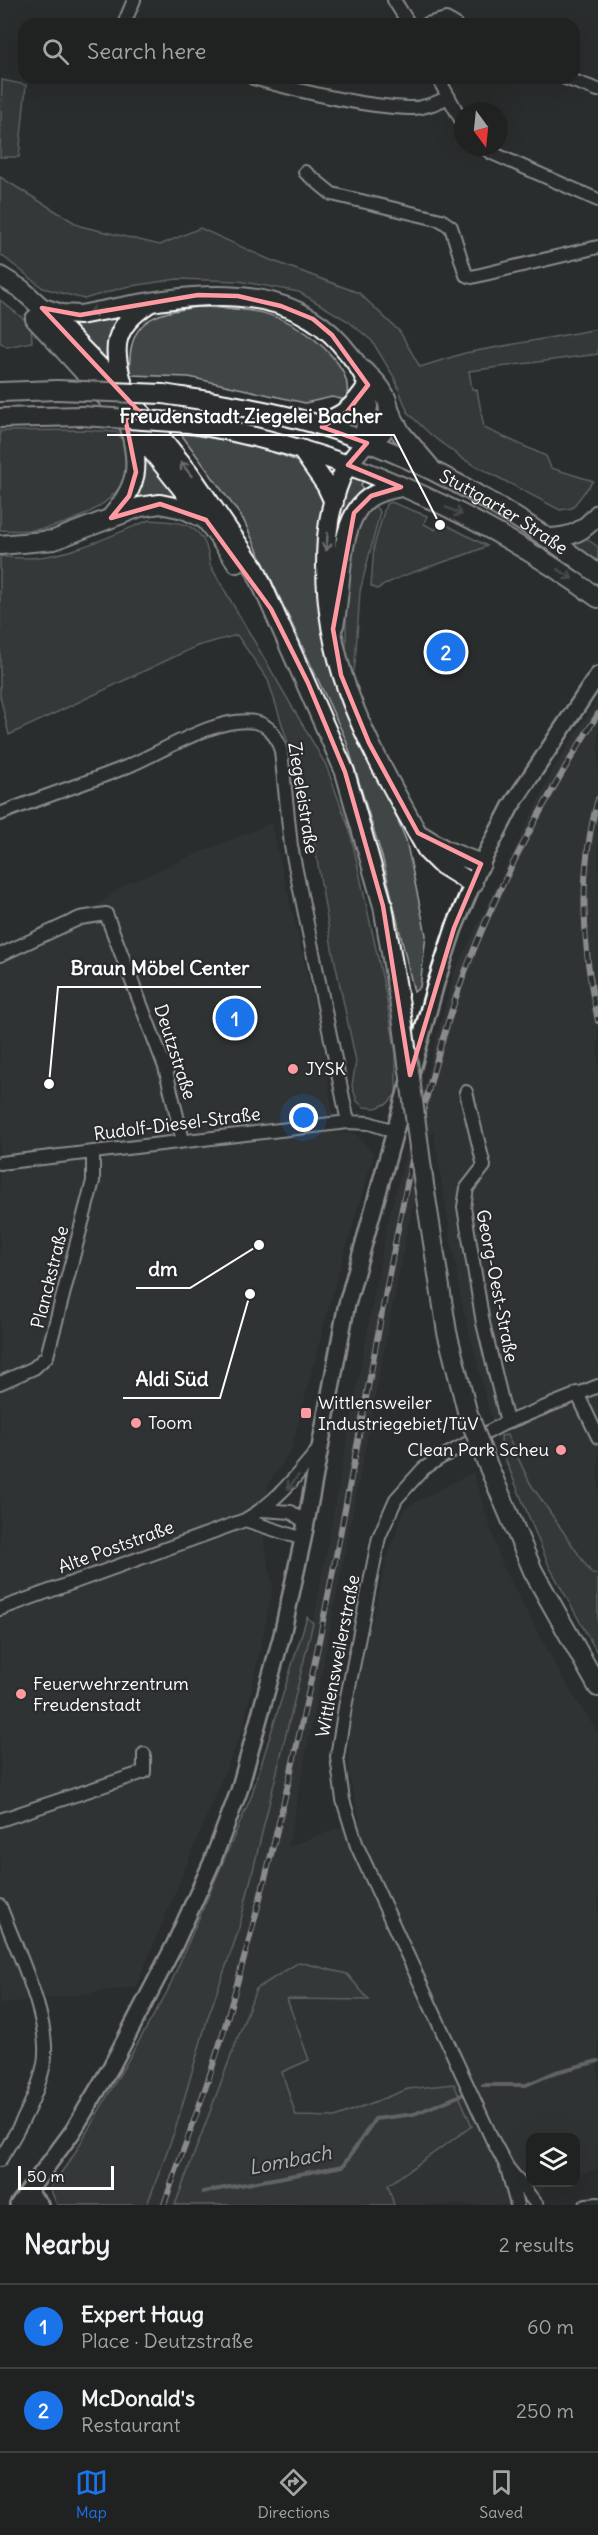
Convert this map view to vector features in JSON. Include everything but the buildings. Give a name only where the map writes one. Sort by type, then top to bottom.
[{"type":"main road","points":[[0,278],[21,289],[42,308],[125,393],[190,474],[255,569],[308,683],[345,772],[383,906],[402,1017],[424,1185],[447,1332],[467,1412],[533,1570],[598,1687]]},
{"type":"main road","points":[[0,278],[128,421],[207,520],[272,609]]},
{"type":"main road","points":[[42,308],[62,314],[80,315],[198,295],[228,296],[281,306],[313,319],[333,335],[360,367],[376,380],[385,392],[389,410],[401,433],[434,470]]},
{"type":"main road","points":[[125,393],[116,365],[115,346],[123,326],[134,313],[152,301]]},
{"type":"main road","points":[[360,367],[368,384],[370,400],[364,434],[367,443]]},
{"type":"main road","points":[[316,424],[335,420],[347,412],[368,384]]},
{"type":"main road","name":"Stuttgarter Straße","points":[[0,392],[57,390],[163,394],[248,407],[316,424],[434,470],[478,493],[550,538],[598,573]]},
{"type":"main road","points":[[389,410],[382,431],[367,443],[348,465],[334,502],[328,528],[325,576],[327,609],[349,701],[404,813],[429,852],[439,863],[473,884]]},
{"type":"main road","name":"Stuttgarter Straße","points":[[0,418],[82,416],[188,423],[242,432],[301,449],[348,465],[469,518],[531,552],[598,598]]},
{"type":"main road","points":[[111,518],[129,496],[136,472],[135,450],[128,421]]},
{"type":"main road","points":[[301,449],[327,484],[334,502]]},
{"type":"main road","points":[[333,629],[339,606],[346,543],[354,513],[371,496],[401,487]]},
{"type":"main road","points":[[0,545],[54,540],[140,507],[160,504],[184,509],[207,520]]},
{"type":"main road","points":[[550,538],[568,537],[582,531],[598,514]]},
{"type":"main road","points":[[418,833],[445,850],[481,864]]},
{"type":"street","points":[[126,18],[134,0]]},
{"type":"street","points":[[394,0],[406,18]]},
{"type":"street","points":[[580,83],[598,90]]},
{"type":"street","points":[[274,84],[302,92],[410,108],[433,104],[448,97]]},
{"type":"street","points":[[441,84],[454,107]]},
{"type":"street","points":[[499,156],[598,201]]},
{"type":"street","points":[[305,172],[332,194],[441,220],[451,227],[466,275],[472,277],[598,247]]},
{"type":"street","points":[[18,2205],[73,2131],[111,2067],[174,1946],[212,1862],[257,1732],[303,1539],[346,1308],[436,983],[481,864],[511,806],[598,675]]},
{"type":"street","name":"Ziegeleistraße","points":[[0,814],[48,794],[125,768],[214,728],[236,721],[256,722],[269,728],[281,751],[291,846],[348,1122]]},
{"type":"street","name":"Deutzstraße","points":[[0,955],[80,918],[106,914],[165,1067],[183,1141]]},
{"type":"street","name":"Georg-Oest-Straße","points":[[466,1092],[484,1166],[467,1188],[464,1207],[483,1323],[507,1422]]},
{"type":"street","name":"Rudolf-Diesel-Straße","points":[[0,1163],[348,1122],[369,1123],[394,1131]]},
{"type":"street","name":"Planckstraße","points":[[0,1383],[34,1368],[47,1356],[93,1181],[93,1152]]},
{"type":"street","name":"Wittlensweilerstraße","points":[[517,2205],[507,2167],[357,1846],[343,1800],[338,1757],[345,1707],[380,1537],[396,1499],[423,1469],[507,1422],[598,1386]]},
{"type":"street","points":[[577,1393],[598,1437]]},
{"type":"street","name":"Alte Poststraße","points":[[0,1610],[245,1520],[262,1510],[286,1490],[319,1449]]},
{"type":"street","points":[[262,1510],[291,1512],[306,1523]]},
{"type":"street","points":[[245,1520],[303,1539]]},
{"type":"street","points":[[0,1820],[144,1772],[144,1754]]},
{"type":"street","points":[[0,1906],[5,1934],[40,2013],[45,2036],[44,2062],[36,2095],[0,2160]]},
{"type":"street","name":"Wittlensweilerstraße","points":[[507,2167],[536,2203],[550,2205]]},
{"type":"street","points":[[28,2192],[40,2205]]},
{"type":"street","points":[[586,2205],[598,2204]]},
{"type":"highlighted area","points":[[198,295],[238,296],[281,306],[313,319],[332,335],[368,385],[347,412],[322,427],[367,443],[348,465],[401,487],[371,496],[354,513],[333,629],[341,675],[369,743],[418,833],[481,864],[454,928],[410,1075],[383,906],[345,772],[308,683],[271,609],[206,520],[160,504],[111,518],[129,496],[136,472],[125,417],[146,419],[42,308],[80,315]]},
{"type":"shaded area","points":[[2,80],[26,85],[19,157],[0,157]]},
{"type":"shaded area","points":[[0,177],[80,226],[160,245],[200,228],[268,259],[359,293],[400,332],[420,367],[465,353],[598,329],[598,354],[469,371],[472,389],[477,390],[484,428],[546,456],[551,468],[593,481],[572,508],[560,510],[463,459],[431,435],[408,413],[394,377],[372,341],[348,321],[299,292],[239,281],[177,279],[125,287],[84,299],[43,288],[0,254]]},
{"type":"shaded area","points":[[0,300],[31,325],[32,342],[7,347],[0,342]]},
{"type":"shaded area","points":[[198,307],[254,311],[286,321],[301,329],[330,354],[342,369],[347,387],[346,400],[332,397],[305,403],[189,377],[130,375],[132,342],[137,331],[145,323],[167,313]]},
{"type":"shaded area","points":[[123,312],[108,347],[108,362],[70,324],[71,321]]},
{"type":"shaded area","points":[[0,431],[117,432],[125,444],[128,453],[128,468],[124,481],[115,492],[92,511],[64,523],[39,529],[0,530]]},
{"type":"shaded area","points":[[181,434],[244,445],[292,459],[310,470],[326,490],[323,622],[337,689],[381,780],[406,840],[426,935],[420,987],[414,992],[383,860],[346,740],[243,519]]},
{"type":"shaded area","points":[[144,452],[183,500],[151,496],[135,499],[143,477]]},
{"type":"shaded area","points":[[349,475],[364,478],[361,485],[363,492],[329,593],[331,547]]},
{"type":"shaded area","points":[[391,502],[427,516],[424,524],[435,530],[441,522],[487,546],[404,576],[377,589],[371,586],[374,546],[386,504]]},
{"type":"shaded area","points":[[373,504],[380,512],[360,591],[355,665],[353,674],[349,675],[346,658],[346,602],[355,524]]},
{"type":"shaded area","points":[[149,520],[184,524],[199,533],[208,551],[210,565],[326,765],[350,831],[385,990],[396,1054],[396,1094],[388,1103],[376,1108],[364,1107],[357,1101],[352,1086],[356,1061],[332,948],[308,806],[268,680],[237,635],[197,646],[9,735],[0,696],[0,556],[19,558],[57,554],[95,542]]},
{"type":"shaded area","points":[[586,538],[598,547],[598,562],[574,544]]},
{"type":"shaded area","points":[[598,698],[598,1621],[502,1461],[461,1300],[433,1129],[408,1226],[288,1847],[360,1820],[349,1775],[350,1715],[388,1554],[405,1508],[473,1472],[503,1567],[563,1679],[598,1733],[598,2168],[580,2174],[580,2133],[526,2133],[526,2187],[545,2187],[527,2205],[394,2205],[388,2185],[472,2126],[408,2089],[335,2117],[296,2116],[281,2072],[176,2205],[146,2205],[175,2130],[208,2017],[238,1932],[313,1623],[387,1225],[454,973],[555,767]]},
{"type":"shaded area","points":[[271,823],[322,1037],[335,1133],[356,1134],[374,1154],[333,1291],[291,1450],[268,1484],[264,1542],[273,1588],[243,1728],[136,1987],[0,2004],[0,948],[97,905],[128,883]]},
{"type":"shaded area","points":[[507,1435],[530,1483],[592,1574],[598,1574],[598,1654],[549,1566],[502,1451],[501,1436]]},
{"type":"shaded area","points":[[307,1617],[313,1623],[238,1932],[208,2017],[175,2130],[147,2205],[57,2205],[50,2188],[73,2156],[167,1992],[251,1797]]},
{"type":"shaded area","points":[[299,1962],[347,1974],[369,2000],[287,1999],[309,2060],[282,2072],[296,2116],[335,2117],[408,2089],[454,2084],[472,2126],[388,2185],[394,2205],[175,2205],[256,1989]]},
{"type":"waterway","name":"Lombach","points":[[483,2085],[526,2085],[556,2072],[598,2061]]},
{"type":"waterway","name":"Lombach","points":[[203,2192],[343,2166],[375,2119],[414,2114],[464,2094]]},
{"type":"railway","points":[[164,2205],[220,2043],[254,1923],[278,1826],[330,1589],[410,1170],[439,1050],[465,972],[493,905],[542,807],[598,714]]},
{"type":"railway","points":[[598,799],[587,854],[584,910],[588,966],[598,1021]]},
{"type":"place","name":"Freudenstadt Ziegelei Bacher","points":[[440,525]]},
{"type":"place","name":"McDonald's","points":[[446,652]]},
{"type":"place","name":"Expert Haug","points":[[235,1018]]},
{"type":"place","name":"JYSK","points":[[293,1069]]},
{"type":"place","name":"Braun Möbel Center","points":[[49,1084]]},
{"type":"place","name":"dm","points":[[259,1245]]},
{"type":"place","name":"Aldi Süd","points":[[250,1294]]},
{"type":"place","name":"Wittlensweiler Industriegebiet/TüV","points":[[306,1413]]},
{"type":"place","name":"Toom","points":[[136,1423]]},
{"type":"place","name":"Clean Park Scheu","points":[[561,1450]]},
{"type":"place","name":"Feuerwehrzentrum Freudenstadt","points":[[21,1694]]}]
